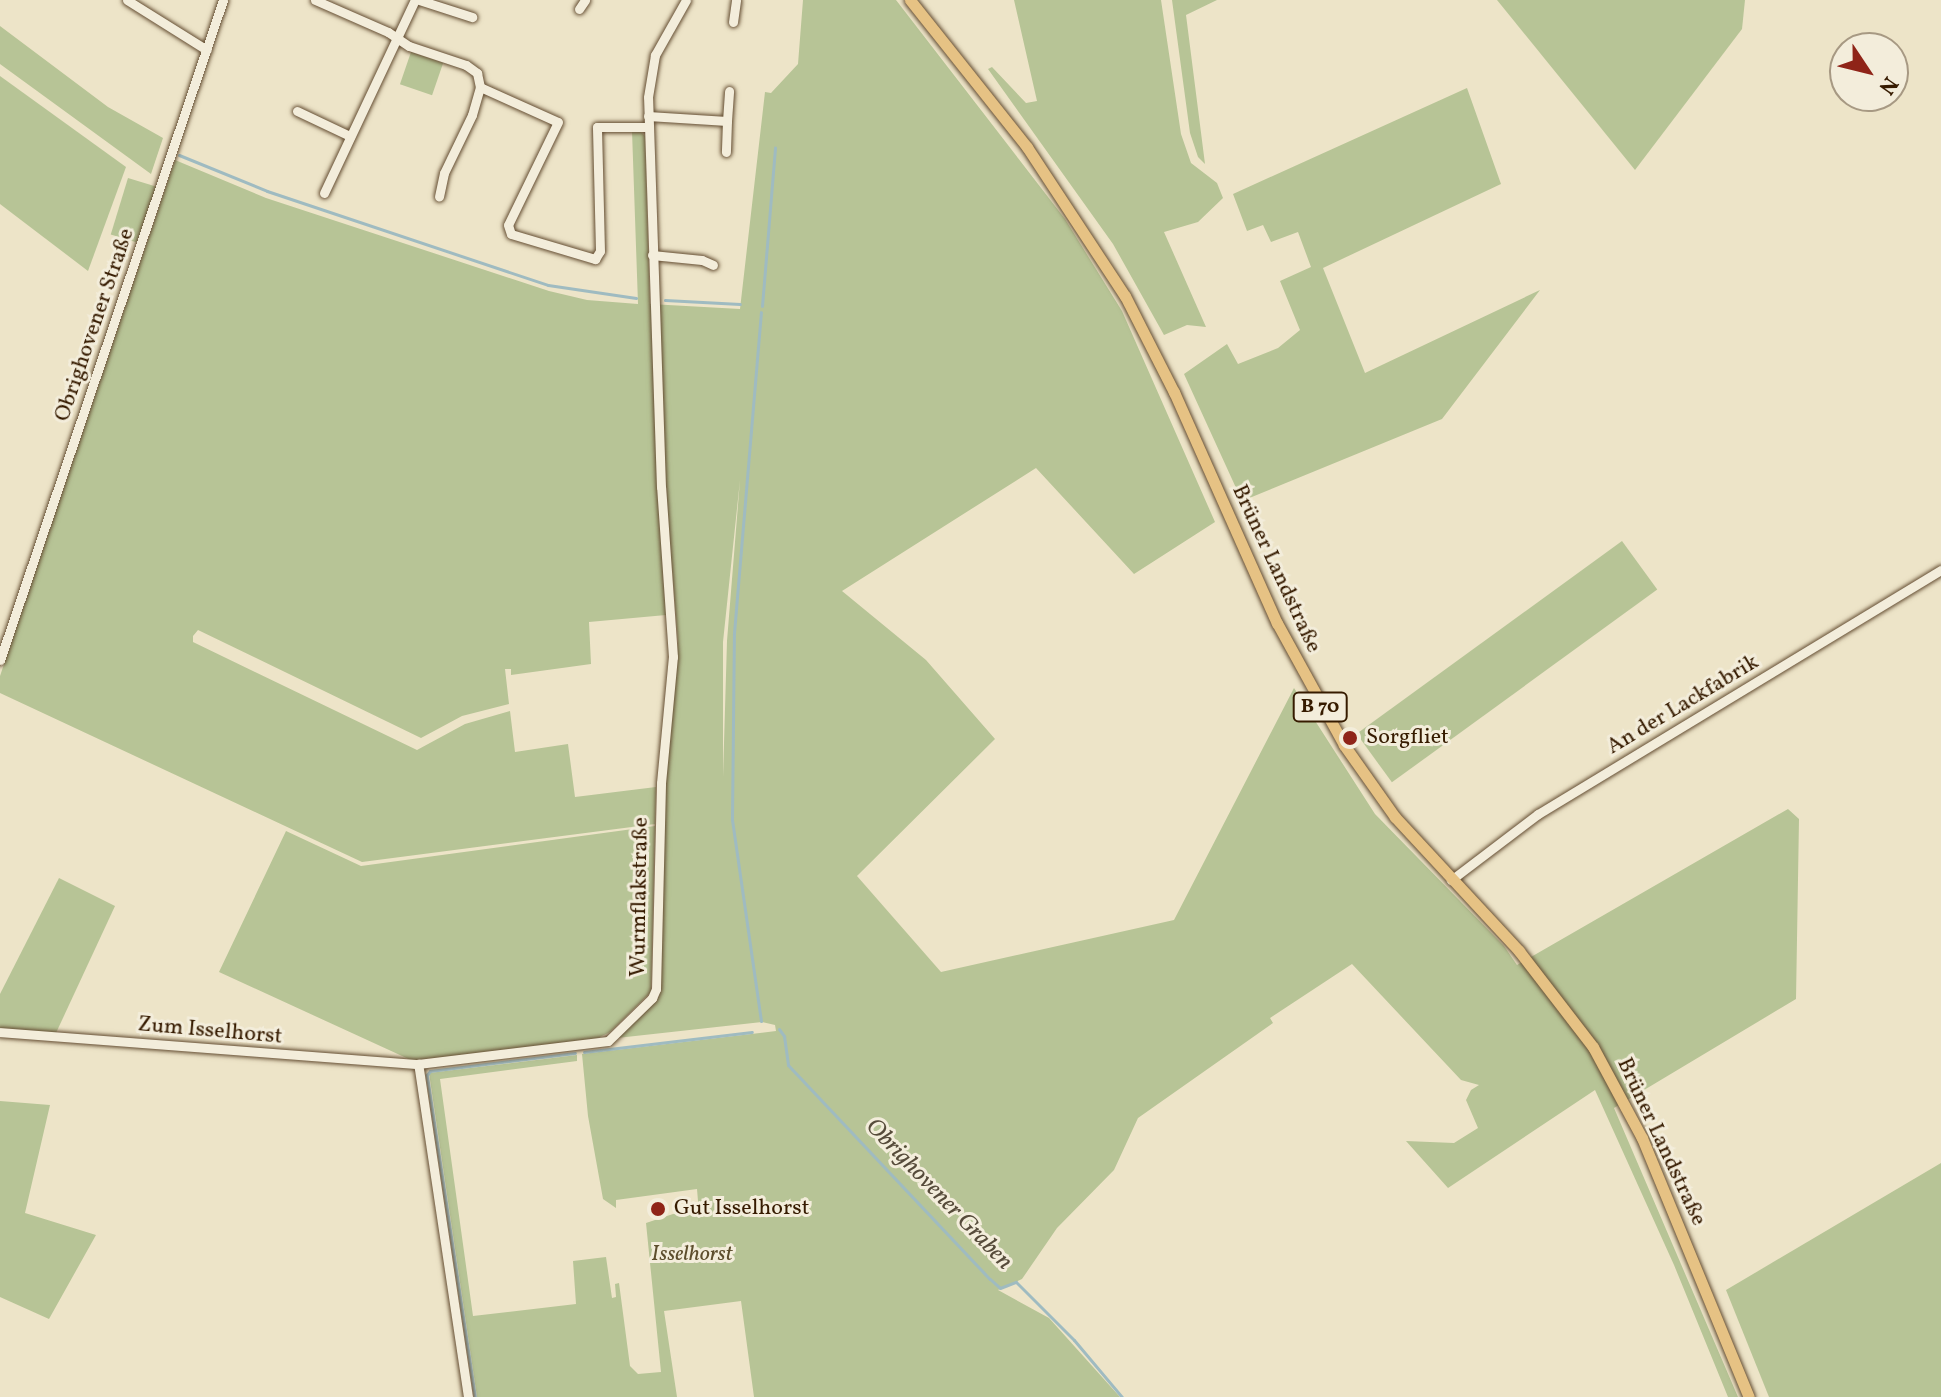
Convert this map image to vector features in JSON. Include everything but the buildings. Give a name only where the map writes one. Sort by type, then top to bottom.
[{"type":"main road","name":"Brüner Landstraße","points":[[910,0],[1027,147],[1096,248],[1169,381],[1277,623],[1315,699],[1373,789],[1551,989],[1618,1090],[1642,1138],[1749,1397]]},
{"type":"street","name":"Obrighovener Straße","points":[[0,660],[223,0]]},
{"type":"street","points":[[315,0],[397,37],[409,46],[466,65],[477,73],[480,87],[472,115],[444,173],[439,196]]},
{"type":"street","points":[[324,193],[417,0],[472,17]]},
{"type":"street","name":"Wurmflakstraße","points":[[418,1064],[608,1041],[652,998],[656,989],[661,783],[673,657],[661,487],[648,116],[655,55],[686,0]]},
{"type":"street","points":[[733,22],[736,0]]},
{"type":"street","points":[[129,1],[207,50]]},
{"type":"street","points":[[480,87],[558,122],[508,225],[511,234],[595,259],[600,251],[597,127],[648,127]]},
{"type":"street","points":[[726,152],[729,91]]},
{"type":"street","points":[[297,111],[350,136]]},
{"type":"street","points":[[648,116],[727,121]]},
{"type":"street","points":[[652,255],[702,260],[713,265]]},
{"type":"street","name":"An der Lackfabrik","points":[[1451,880],[1538,814],[1941,570]]},
{"type":"street","name":"Zum Isselhorst","points":[[0,1032],[418,1064]]},
{"type":"street","points":[[418,1064],[468,1397]]},
{"type":"green space","name":"Isselhorst","points":[[803,0],[896,0],[1065,219],[1122,311],[1215,522],[1134,574],[1036,468],[842,591],[926,660],[995,739],[857,876],[941,972],[1174,920],[1294,688],[1375,814],[1504,946],[1517,965],[1788,809],[1799,819],[1796,999],[1614,1108],[1738,1397],[1728,1397],[1674,1265],[1595,1090],[1448,1188],[1406,1141],[1454,1143],[1478,1128],[1466,1100],[1471,1090],[1479,1085],[1461,1080],[1352,964],[1270,1018],[1273,1023],[1138,1118],[1114,1170],[1057,1228],[1022,1279],[998,1290],[1049,1318],[1120,1397],[754,1397],[741,1301],[664,1311],[677,1397],[477,1397],[429,1073],[577,1055],[577,1061],[440,1079],[473,1316],[576,1304],[573,1261],[606,1257],[612,1298],[616,1297],[615,1284],[619,1283],[630,1366],[638,1374],[661,1372],[646,1223],[673,1214],[699,1213],[697,1189],[616,1200],[616,1208],[603,1199],[588,1116],[582,1054],[776,1031],[775,1025],[762,1022],[617,1038],[659,996],[665,774],[678,641],[672,568],[663,570],[666,615],[589,622],[591,664],[511,675],[511,669],[505,669],[509,704],[462,716],[421,738],[198,630],[193,636],[193,642],[417,750],[465,724],[510,711],[515,752],[568,744],[575,797],[656,787],[655,824],[362,862],[0,693],[0,676],[175,160],[266,198],[549,291],[587,300],[638,304],[632,131],[640,131],[645,136],[650,304],[740,309],[765,92],[771,93],[798,64]],"holes":[[[740,480],[727,641],[723,777],[723,642]]]},
{"type":"green space","points":[[1014,0],[1161,0],[1181,134],[1191,163],[1217,183],[1223,198],[1198,222],[1164,232],[1206,327],[1187,325],[1164,335],[1113,244],[988,69],[992,67],[1026,103],[1037,101]]},
{"type":"green space","points":[[1172,0],[1217,0],[1186,15],[1205,164],[1198,157],[1190,133]]},
{"type":"green space","points":[[1497,0],[1745,0],[1742,29],[1635,170]]},
{"type":"green space","points":[[0,26],[108,107],[163,138],[151,174],[0,64]]},
{"type":"green space","points":[[411,52],[443,63],[432,95],[400,84]]},
{"type":"green space","points":[[0,76],[126,167],[88,271],[0,204]]},
{"type":"green space","points":[[1467,88],[1501,184],[1323,268],[1365,373],[1540,290],[1442,419],[1242,501],[1184,374],[1227,344],[1238,364],[1278,348],[1300,330],[1280,281],[1311,267],[1298,232],[1271,242],[1263,225],[1247,231],[1233,194]]},
{"type":"green space","points":[[128,178],[157,187],[139,243],[111,234]]},
{"type":"green space","points":[[1622,541],[1657,590],[1392,782],[1357,734]]},
{"type":"green space","points":[[655,826],[651,992],[610,1032],[596,1039],[413,1061],[219,972],[286,831],[361,866]]},
{"type":"green space","points":[[59,878],[115,906],[56,1033],[0,1029],[0,994]]},
{"type":"green space","points":[[0,1101],[50,1105],[25,1213],[96,1235],[49,1319],[0,1297]]},
{"type":"green space","points":[[1941,1163],[1941,1397],[1769,1397],[1726,1290]]},
{"type":"waterway","points":[[762,306],[775,148]]},
{"type":"waterway","points":[[179,155],[267,191],[548,285],[636,298]]},
{"type":"waterway","points":[[665,300],[740,304]]},
{"type":"waterway","points":[[761,312],[734,633],[732,819],[761,1021]]},
{"type":"waterway","name":"Obrighovener Graben","points":[[779,1029],[784,1036],[788,1065],[990,1279],[1000,1288],[1016,1282],[1074,1340],[1122,1397]]},
{"type":"waterway","name":"Obrighovener Graben","points":[[584,1052],[752,1032]]},
{"type":"waterway","name":"Obrighovener Graben","points":[[475,1397],[427,1075],[430,1071],[575,1053]]},
{"type":"place","name":"Sorgfliet","points":[[1350,738]]},
{"type":"place","name":"Gut Isselhorst","points":[[658,1209]]}]
